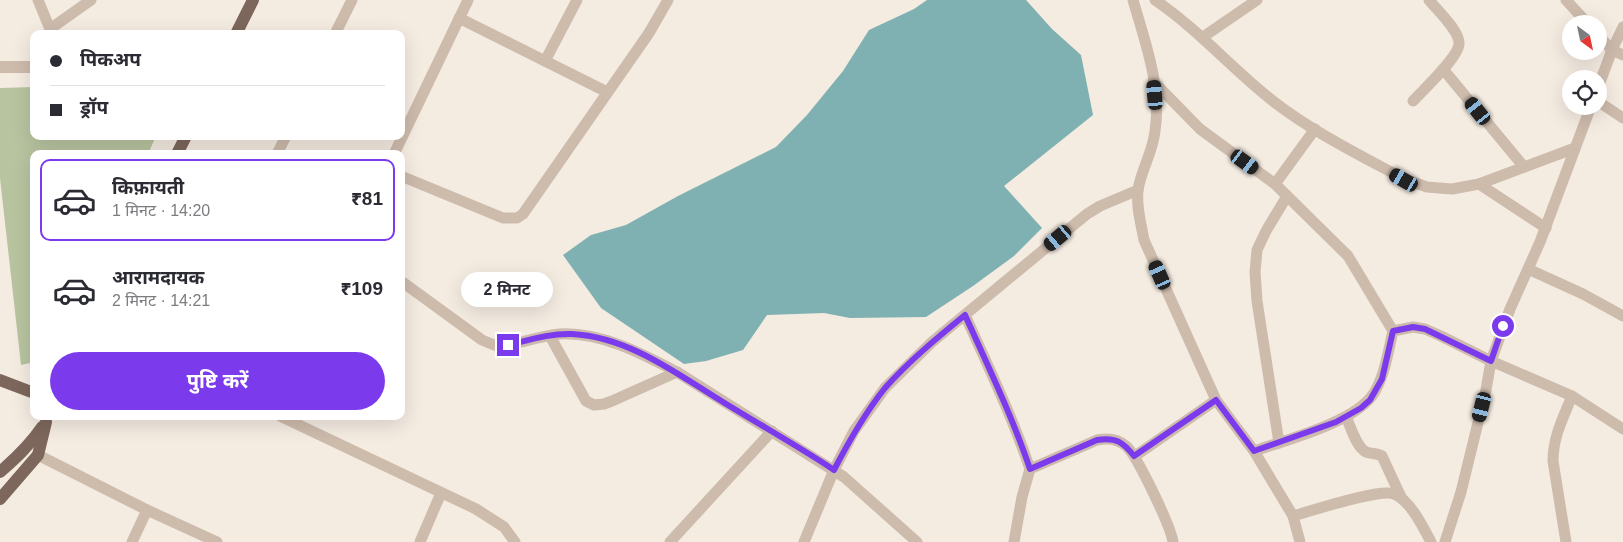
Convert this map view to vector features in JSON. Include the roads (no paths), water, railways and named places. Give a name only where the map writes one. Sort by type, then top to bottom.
[{"type":"main road","points":[[238,30],[253,0]]},
{"type":"main road","points":[[0,380],[30,391]]},
{"type":"main road","points":[[0,472],[33,441],[46,420]]},
{"type":"main road","points":[[0,499],[38,455],[47,420]]},
{"type":"street","points":[[38,0],[51,30]]},
{"type":"street","points":[[52,30],[91,0]]},
{"type":"street","points":[[337,30],[352,0]]},
{"type":"street","points":[[405,131],[468,0]]},
{"type":"street","points":[[545,61],[577,0]]},
{"type":"street","points":[[405,179],[503,218],[516,218],[528,209],[649,33],[668,0]]},
{"type":"street","points":[[1133,0],[1153,72],[1156,108],[1156,130],[1152,150],[1138,190],[1140,222],[1144,240],[1216,400],[1254,451],[1293,516],[1300,542]]},
{"type":"street","points":[[1155,0],[1203,37],[1274,102],[1315,129],[1404,180],[1415,184],[1440,189],[1452,189],[1479,184],[1575,148]]},
{"type":"street","points":[[1203,37],[1257,0]]},
{"type":"street","points":[[1413,101],[1454,56],[1459,44],[1452,27],[1428,0]]},
{"type":"street","points":[[1566,0],[1580,15]]},
{"type":"street","points":[[459,18],[608,92]]},
{"type":"street","points":[[1605,70],[1623,27]]},
{"type":"street","points":[[1608,46],[1612,50],[1623,55]]},
{"type":"street","points":[[0,67],[30,67]]},
{"type":"street","points":[[1443,69],[1524,167]]},
{"type":"street","points":[[1153,81],[1200,130],[1275,184],[1348,256],[1393,331],[1382,379],[1374,393],[1361,408],[1279,443],[1254,451]]},
{"type":"street","points":[[1607,107],[1623,118]]},
{"type":"street","points":[[1445,542],[1461,492],[1486,390],[1491,361],[1510,309],[1546,228],[1588,115]]},
{"type":"street","points":[[1275,184],[1315,129]]},
{"type":"street","points":[[1479,184],[1546,228]]},
{"type":"street","points":[[804,542],[834,470],[854,432],[886,388],[932,342],[1086,214],[1138,190]]},
{"type":"street","points":[[1279,443],[1257,301],[1255,272],[1257,250],[1287,196]]},
{"type":"street","points":[[1528,269],[1583,294],[1623,316]]},
{"type":"street","points":[[405,284],[482,340],[494,345],[508,345],[550,336],[571,334],[605,340],[648,357],[677,372],[834,470],[917,542]]},
{"type":"street","points":[[965,315],[1020,440],[1030,469],[1022,497],[1014,542]]},
{"type":"street","points":[[1393,331],[1413,327],[1425,329],[1491,361],[1572,396],[1623,429]]},
{"type":"street","points":[[550,336],[583,398],[594,405],[612,401],[677,372]]},
{"type":"street","points":[[1566,542],[1553,461],[1553,449],[1555,437],[1572,396]]},
{"type":"street","points":[[1134,456],[1216,400]]},
{"type":"street","points":[[1346,416],[1360,446],[1366,452],[1382,456],[1401,497],[1415,514],[1431,542]]},
{"type":"street","points":[[291,420],[476,509],[504,527],[515,542]]},
{"type":"street","points":[[670,542],[772,432]]},
{"type":"street","points":[[1030,469],[1097,440],[1108,438],[1126,446],[1134,456],[1168,525],[1172,542]]},
{"type":"street","points":[[38,455],[147,510],[217,542]]},
{"type":"street","points":[[1293,516],[1386,492],[1401,497]]},
{"type":"street","points":[[420,542],[441,493]]},
{"type":"street","points":[[132,542],[147,510]]},
{"type":"water","points":[[927,0],[1026,0],[1052,29],[1081,55],[1093,115],[1004,186],[1042,228],[1014,256],[926,317],[850,318],[824,313],[767,315],[743,350],[706,361],[684,364],[601,308],[563,255],[591,235],[626,225],[678,196],[776,147],[807,115],[843,71],[869,30],[914,9]]}]
